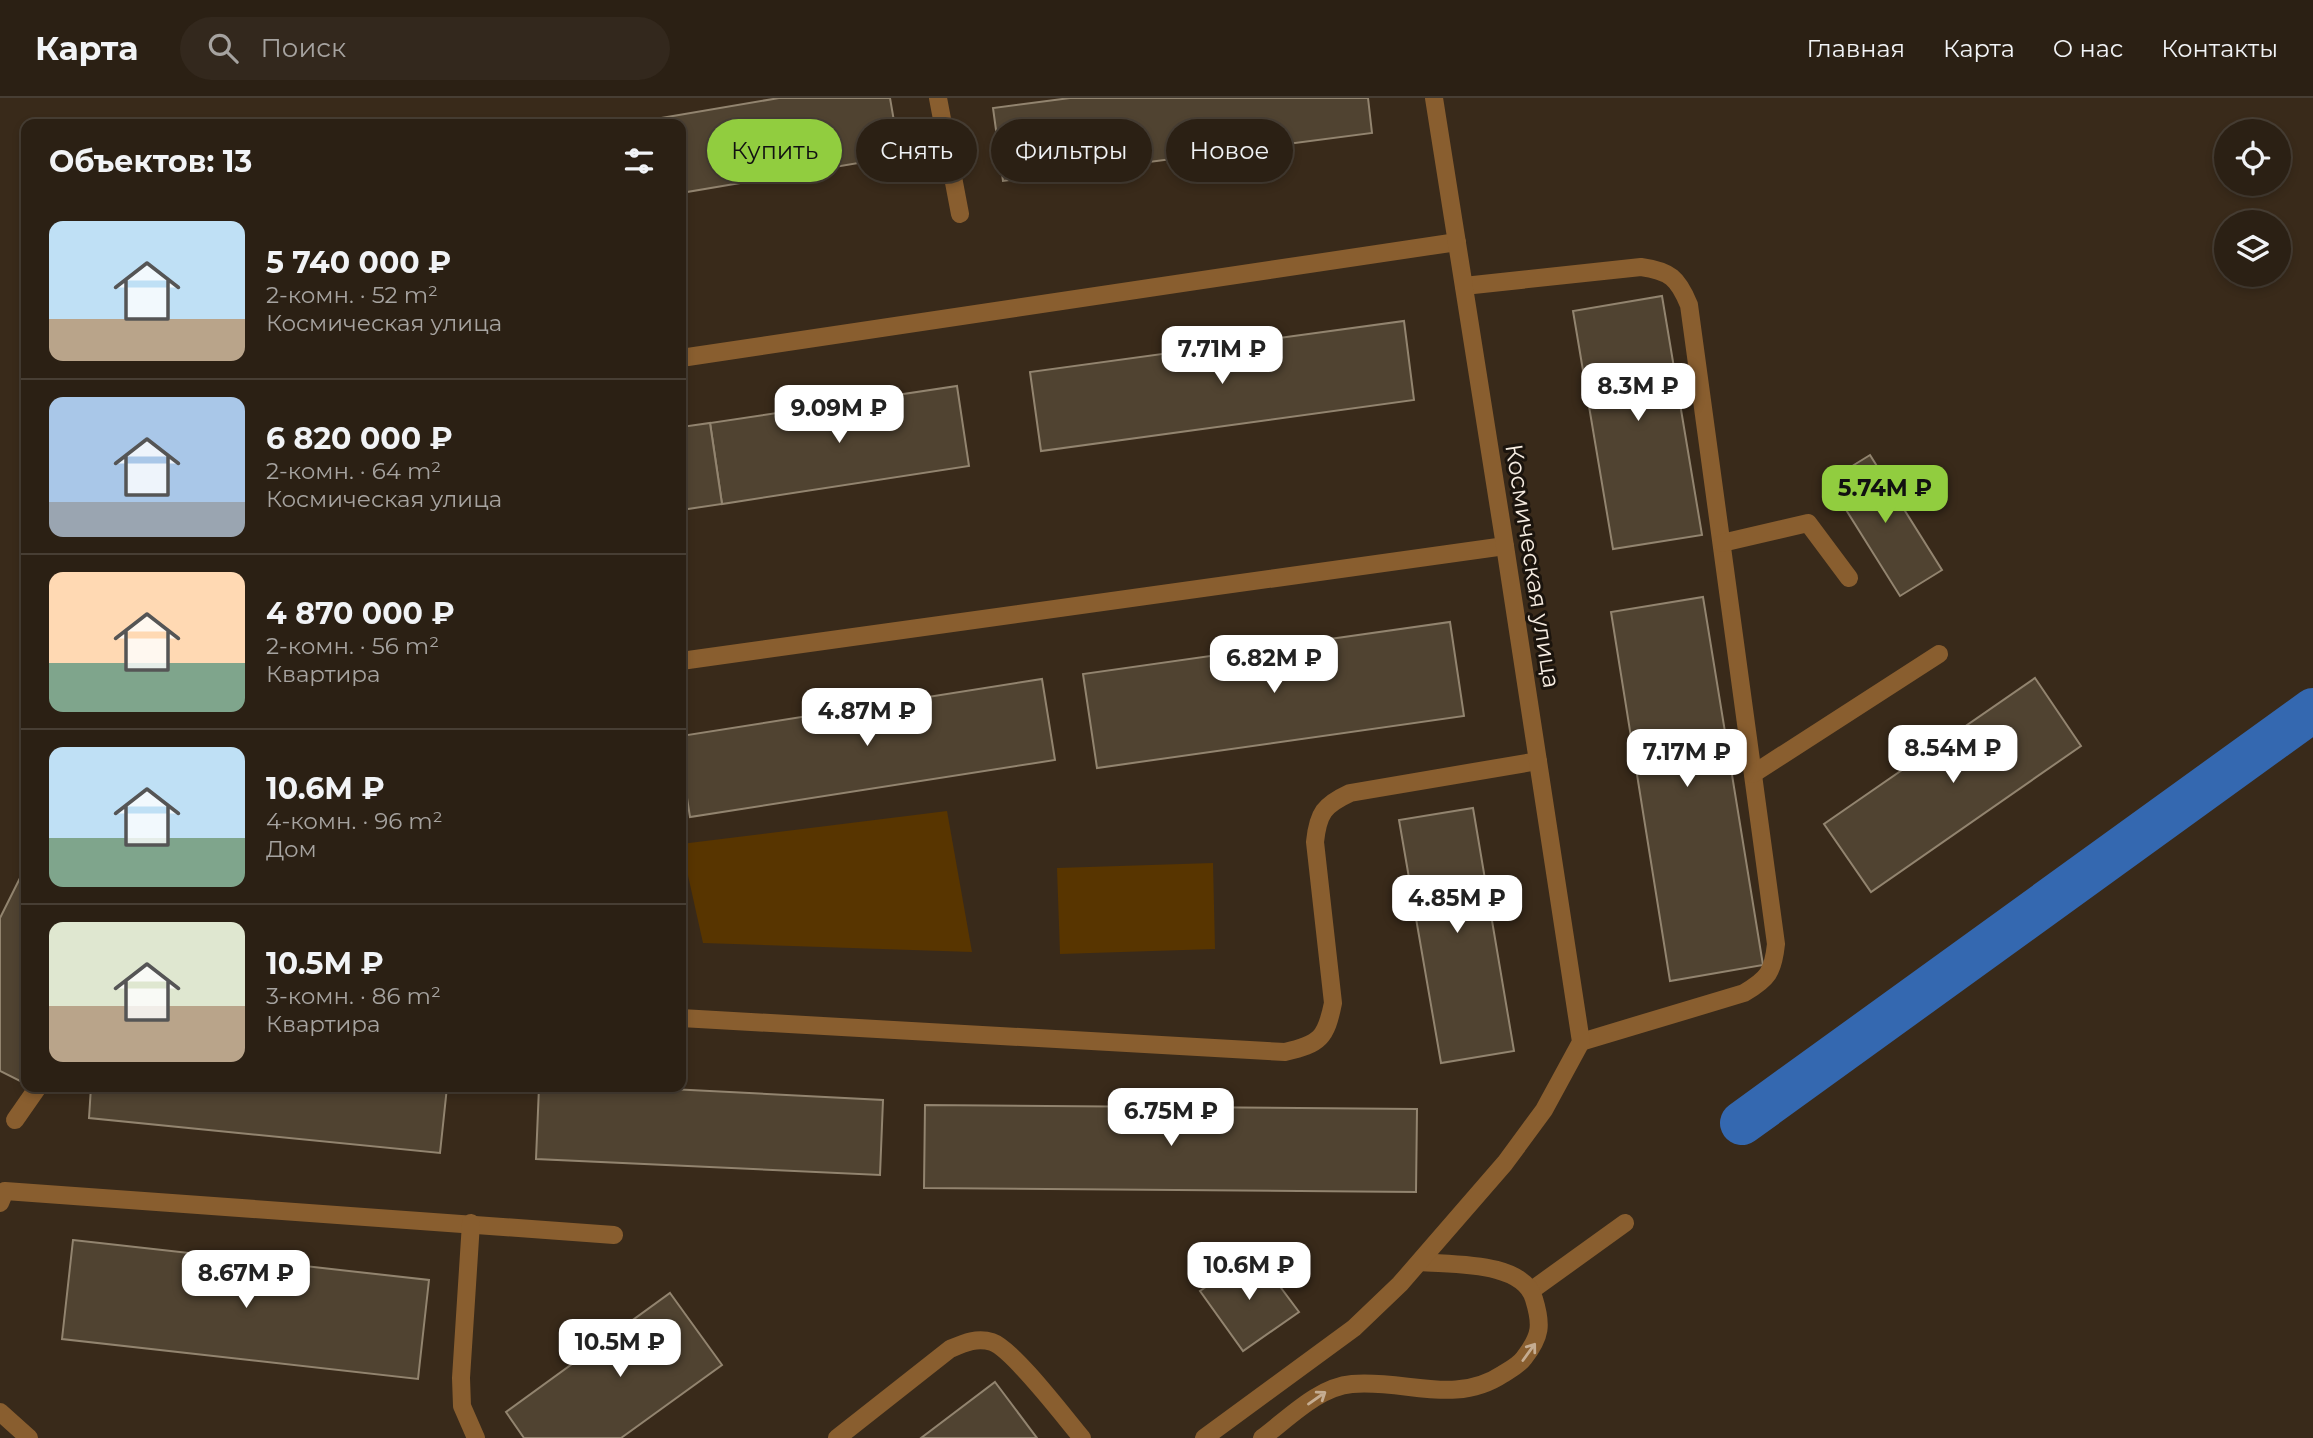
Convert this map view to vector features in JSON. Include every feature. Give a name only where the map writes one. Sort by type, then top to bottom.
[{"type":"street","points":[[938,98],[960,214]]},
{"type":"street","name":"Космическая улица","points":[[1434,98],[1506,546],[1581,1042]]},
{"type":"street","points":[[686,357],[1457,242]]},
{"type":"street","points":[[1204,1438],[1354,1328],[1420,1262],[1505,1163],[1544,1110],[1581,1042],[1744,993],[1762,983],[1773,965],[1776,944],[1689,305],[1681,284],[1663,270],[1641,267],[1464,286]]},
{"type":"street","points":[[1721,543],[1808,523],[1849,578]]},
{"type":"street","points":[[686,661],[1506,546]]},
{"type":"street","points":[[1753,774],[1939,654]]},
{"type":"street","points":[[686,1018],[1285,1052],[1310,1047],[1328,1028],[1333,1003],[1315,842],[1317,820],[1331,802],[1350,793],[1538,761]]},
{"type":"street","points":[[15,1120],[35,1092]]},
{"type":"street","points":[[0,1203],[5,1191],[614,1235]]},
{"type":"street","points":[[471,1223],[461,1378],[462,1406],[476,1438]]},
{"type":"street","points":[[1532,1290],[1625,1223]]},
{"type":"street","points":[[1262,1438],[1326,1391],[1352,1384],[1460,1390],[1488,1384],[1520,1363],[1536,1343],[1541,1321],[1532,1290],[1521,1280],[1496,1268],[1420,1262]]},
{"type":"street","points":[[837,1438],[950,1349],[971,1340],[993,1342],[1011,1355],[1082,1438]]},
{"type":"street","points":[[0,1412],[29,1438]]},
{"type":"shaded area","points":[[947,811],[972,952],[703,943],[686,866],[686,843]]},
{"type":"shaded area","points":[[1213,863],[1215,949],[1060,954],[1057,868]]},
{"type":"building","points":[[779,98],[890,98],[894,119],[856,119],[856,163],[842,166],[842,119],[707,119],[707,182],[746,182],[686,192],[686,119],[655,119]]},
{"type":"building","points":[[1070,98],[1368,98],[1372,133],[1293,143],[1293,119],[1166,119],[1166,160],[1152,162],[1152,119],[995,119],[993,108]]},
{"type":"building","points":[[1662,296],[1702,535],[1613,549],[1573,311]]},
{"type":"building","points":[[1404,321],[1414,400],[1041,451],[1030,372]]},
{"type":"building","points":[[957,386],[969,466],[722,504],[710,423]]},
{"type":"building","points":[[710,423],[722,504],[686,509],[686,426]]},
{"type":"building","points":[[1870,455],[1942,570],[1900,596],[1828,481]]},
{"type":"building","points":[[1703,597],[1763,965],[1670,981],[1611,612]]},
{"type":"building","points":[[1450,622],[1464,716],[1097,768],[1083,674]]},
{"type":"building","points":[[2035,678],[2081,746],[1871,892],[1824,824]]},
{"type":"building","points":[[1042,679],[1055,760],[690,817],[686,792],[686,735]]},
{"type":"building","points":[[1473,808],[1514,1051],[1441,1063],[1399,820]]},
{"type":"building","points":[[21,876],[20,1081],[0,1071],[0,918]]},
{"type":"building","points":[[686,1090],[883,1100],[880,1175],[536,1159],[539,1092],[686,1092]]},
{"type":"building","points":[[91,1092],[446,1092],[440,1153],[89,1118]]},
{"type":"building","points":[[925,1105],[1417,1109],[1416,1192],[924,1188]]},
{"type":"building","points":[[73,1240],[429,1280],[418,1379],[62,1339]]},
{"type":"building","points":[[1255,1253],[1299,1312],[1243,1351],[1200,1291]]},
{"type":"building","points":[[670,1293],[722,1365],[621,1438],[524,1438],[506,1412]]},
{"type":"building","points":[[995,1382],[1037,1438],[921,1438]]},
{"type":"waterway","points":[[1742,1123],[2313,710]]}]
